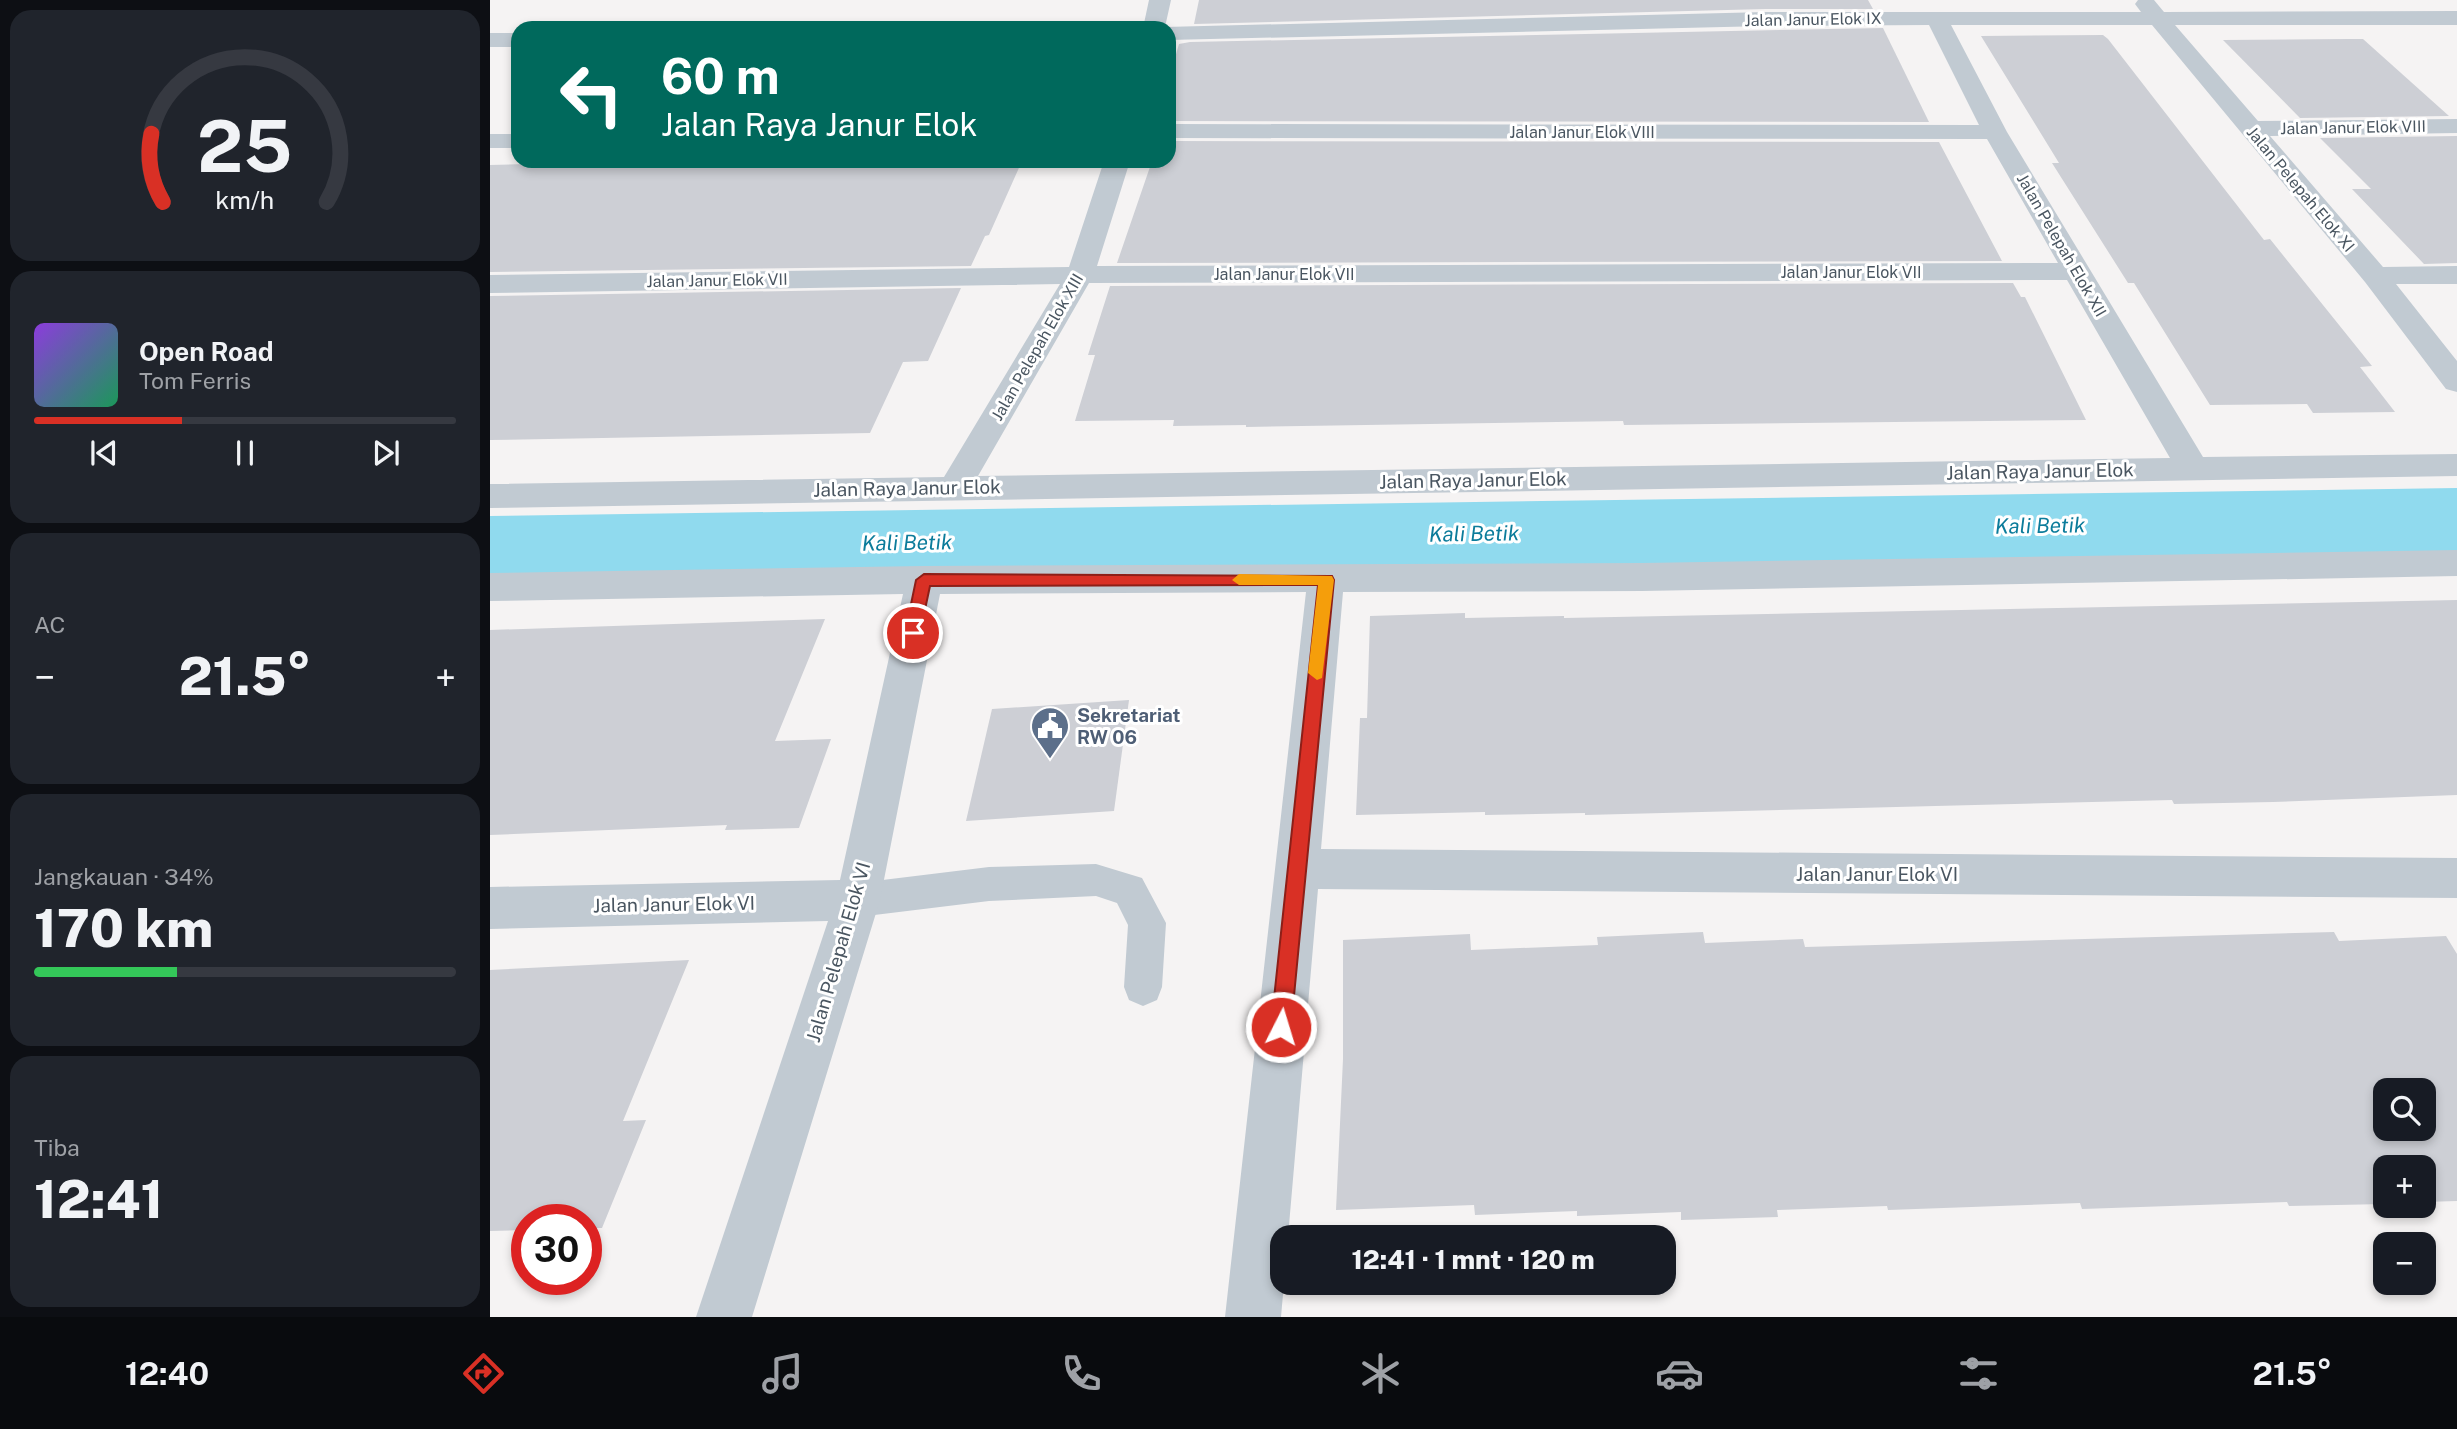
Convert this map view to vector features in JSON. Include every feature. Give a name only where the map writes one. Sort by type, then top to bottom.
[{"type":"street","points":[[1156,21],[1160,0]]},
{"type":"street","name":"Jalan Janur Elok IX","points":[[1176,33],[1762,10],[1936,18],[2150,9],[2457,18]]},
{"type":"street","name":"Jalan Pelepah Elok XI","points":[[2150,9],[2375,276],[2457,382]]},
{"type":"street","name":"Jalan Pelepah Elok XII","points":[[1936,18],[1996,132],[2193,469]]},
{"type":"street","points":[[490,40],[511,40]]},
{"type":"street","name":"Jalan Janur Elok VIII","points":[[2250,129],[2457,126]]},
{"type":"street","name":"Jalan Janur Elok VIII","points":[[1176,131],[1996,132]]},
{"type":"street","points":[[490,141],[511,141]]},
{"type":"street","name":"Jalan Pelepah Elok XIII","points":[[955,487],[1080,275],[1115,168]]},
{"type":"street","name":"Jalan Janur Elok VII","points":[[490,284],[1080,275],[2077,271]]},
{"type":"street","points":[[2375,276],[2457,275]]},
{"type":"street","name":"Jalan Raya Janur Elok","points":[[490,496],[2457,465]]},
{"type":"street","points":[[490,587],[924,580],[1642,578],[2457,563]]},
{"type":"street","name":"Jalan Pelepah Elok VI","points":[[724,1317],[858,900],[924,580]]},
{"type":"street","points":[[1253,1317],[1326,580]]},
{"type":"street","name":"Jalan Janur Elok VI","points":[[1296,869],[2457,878]]},
{"type":"street","name":"Jalan Janur Elok VI","points":[[490,908],[858,900]]},
{"type":"lane","points":[[858,900],[989,884],[1096,880],[1129,890],[1147,923],[1143,987]]},
{"type":"building","points":[[1199,0],[1868,0],[1873,9],[1766,9],[1194,24]]},
{"type":"building","points":[[1883,28],[1929,122],[1176,121],[1176,54],[1179,44]]},
{"type":"building","points":[[2103,35],[2264,240],[2270,239],[2372,366],[2360,367],[2395,412],[2313,413],[2307,404],[2210,405],[2134,283],[2128,283],[2052,163],[2059,163],[1981,36]]},
{"type":"building","points":[[2363,39],[2449,116],[2300,118],[2223,40]]},
{"type":"building","points":[[2457,136],[2457,263],[2424,264],[2352,189],[2371,189],[2320,138]]},
{"type":"building","points":[[1176,141],[1939,142],[2002,261],[1117,263],[1150,168],[1176,168]]},
{"type":"building","points":[[511,164],[511,168],[1019,168],[989,235],[985,236],[971,266],[490,272],[490,165]]},
{"type":"building","points":[[2013,283],[2021,297],[2025,297],[2086,420],[1624,425],[1623,421],[1246,427],[1173,426],[1174,420],[1075,421],[1095,355],[1088,355],[1110,286]]},
{"type":"building","points":[[961,288],[928,361],[903,362],[870,433],[490,440],[490,296]]},
{"type":"building","points":[[2457,600],[2457,795],[2273,802],[2174,804],[2172,800],[1585,815],[1485,815],[1485,812],[1356,815],[1360,718],[1367,718],[1370,616],[1465,613],[1465,618],[1564,618]]},
{"type":"building","points":[[825,619],[775,741],[831,739],[799,828],[725,830],[727,825],[490,835],[490,630]]},
{"type":"building","name":"Sekretariat RW 06","points":[[1129,700],[1114,811],[966,821],[992,709]]},
{"type":"building","points":[[1703,932],[1705,943],[1803,939],[1805,947],[2334,932],[2339,941],[2446,936],[2457,954],[2457,1201],[2436,1202],[2436,1155],[2373,1155],[2373,1204],[2289,1206],[2287,1202],[2082,1209],[2080,1203],[1888,1210],[1887,1206],[1777,1210],[1778,1217],[1681,1220],[1681,1212],[1577,1216],[1577,1211],[1475,1215],[1474,1205],[1336,1210],[1343,1059],[1343,940],[1470,934],[1471,950],[1598,945],[1597,937]]},
{"type":"building","points":[[689,960],[623,1121],[646,1120],[602,1228],[602,1204],[511,1204],[511,1230],[490,1231],[490,970]]},
{"type":"waterway","name":"Kali Betik","points":[[490,549],[2457,520]]},
{"type":"slow traffic","points":[[1239,580],[1326,580],[1317,673]]},
{"type":"place","name":"Sekretariat RW 06","points":[[1050,760]]},
{"type":"route","points":[[913,633],[924,580],[1326,580],[1281,1027]]}]
